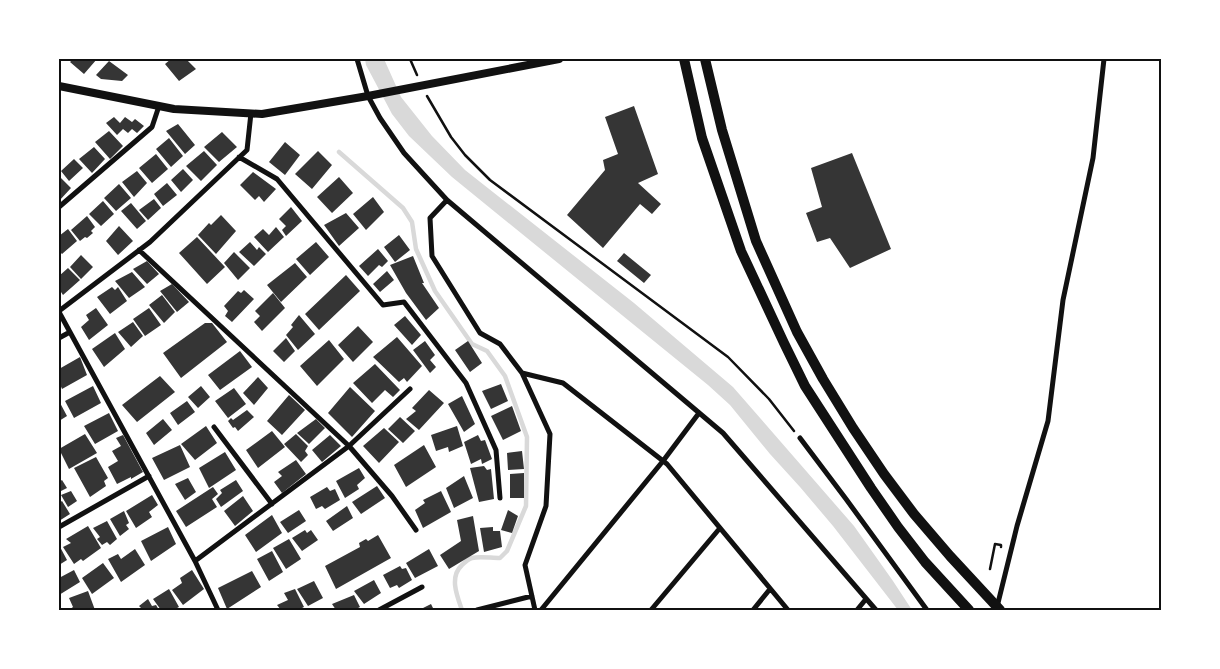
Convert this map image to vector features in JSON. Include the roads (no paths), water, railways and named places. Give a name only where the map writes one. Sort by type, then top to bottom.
[{"type":"main road","points":[[684,59],[702,138],[741,251],[805,386],[898,526],[925,562],[969,610]]},
{"type":"main road","points":[[706,59],[722,130],[756,241],[797,332],[853,428],[884,474],[914,514],[998,609]]},
{"type":"street","points":[[357,59],[368,96],[380,118],[404,153],[446,200],[723,433],[876,610]]},
{"type":"street","points":[[59,86],[174,109],[262,114],[422,86],[559,59]]},
{"type":"street","points":[[998,609],[1017,526],[1048,421],[1063,300],[1093,158],[1104,59]]},
{"type":"street","points":[[59,207],[152,127],[159,106]]},
{"type":"street","points":[[218,610],[195,561],[59,312],[150,242],[247,150],[251,113]]},
{"type":"street","points":[[239,157],[277,179],[383,305],[404,302],[466,383],[496,450],[500,498]]},
{"type":"street","points":[[446,200],[430,218],[432,256],[480,333],[500,344],[522,373],[550,434],[546,506],[525,564],[536,610]]},
{"type":"street","points":[[139,250],[349,446],[392,496],[416,530]]},
{"type":"street","points":[[59,338],[70,332]]},
{"type":"street","points":[[522,373],[563,382],[667,464],[788,610]]},
{"type":"street","points":[[195,561],[349,446],[410,389]]},
{"type":"street","points":[[541,610],[699,413]]},
{"type":"street","points":[[214,427],[272,504]]},
{"type":"street","points":[[800,438],[927,610]]},
{"type":"street","points":[[59,527],[148,476]]},
{"type":"street","points":[[651,610],[720,528]]},
{"type":"street","points":[[379,610],[422,587]]},
{"type":"street","points":[[753,610],[770,589]]},
{"type":"street","points":[[478,610],[532,596]]},
{"type":"street","points":[[857,610],[866,599]]},
{"type":"waterway","points":[[339,152],[403,208],[412,222],[416,249],[435,291],[472,344],[487,351],[505,376],[527,437],[526,506],[507,551],[500,558],[472,558],[465,562],[458,570],[455,587],[462,610]]}]
